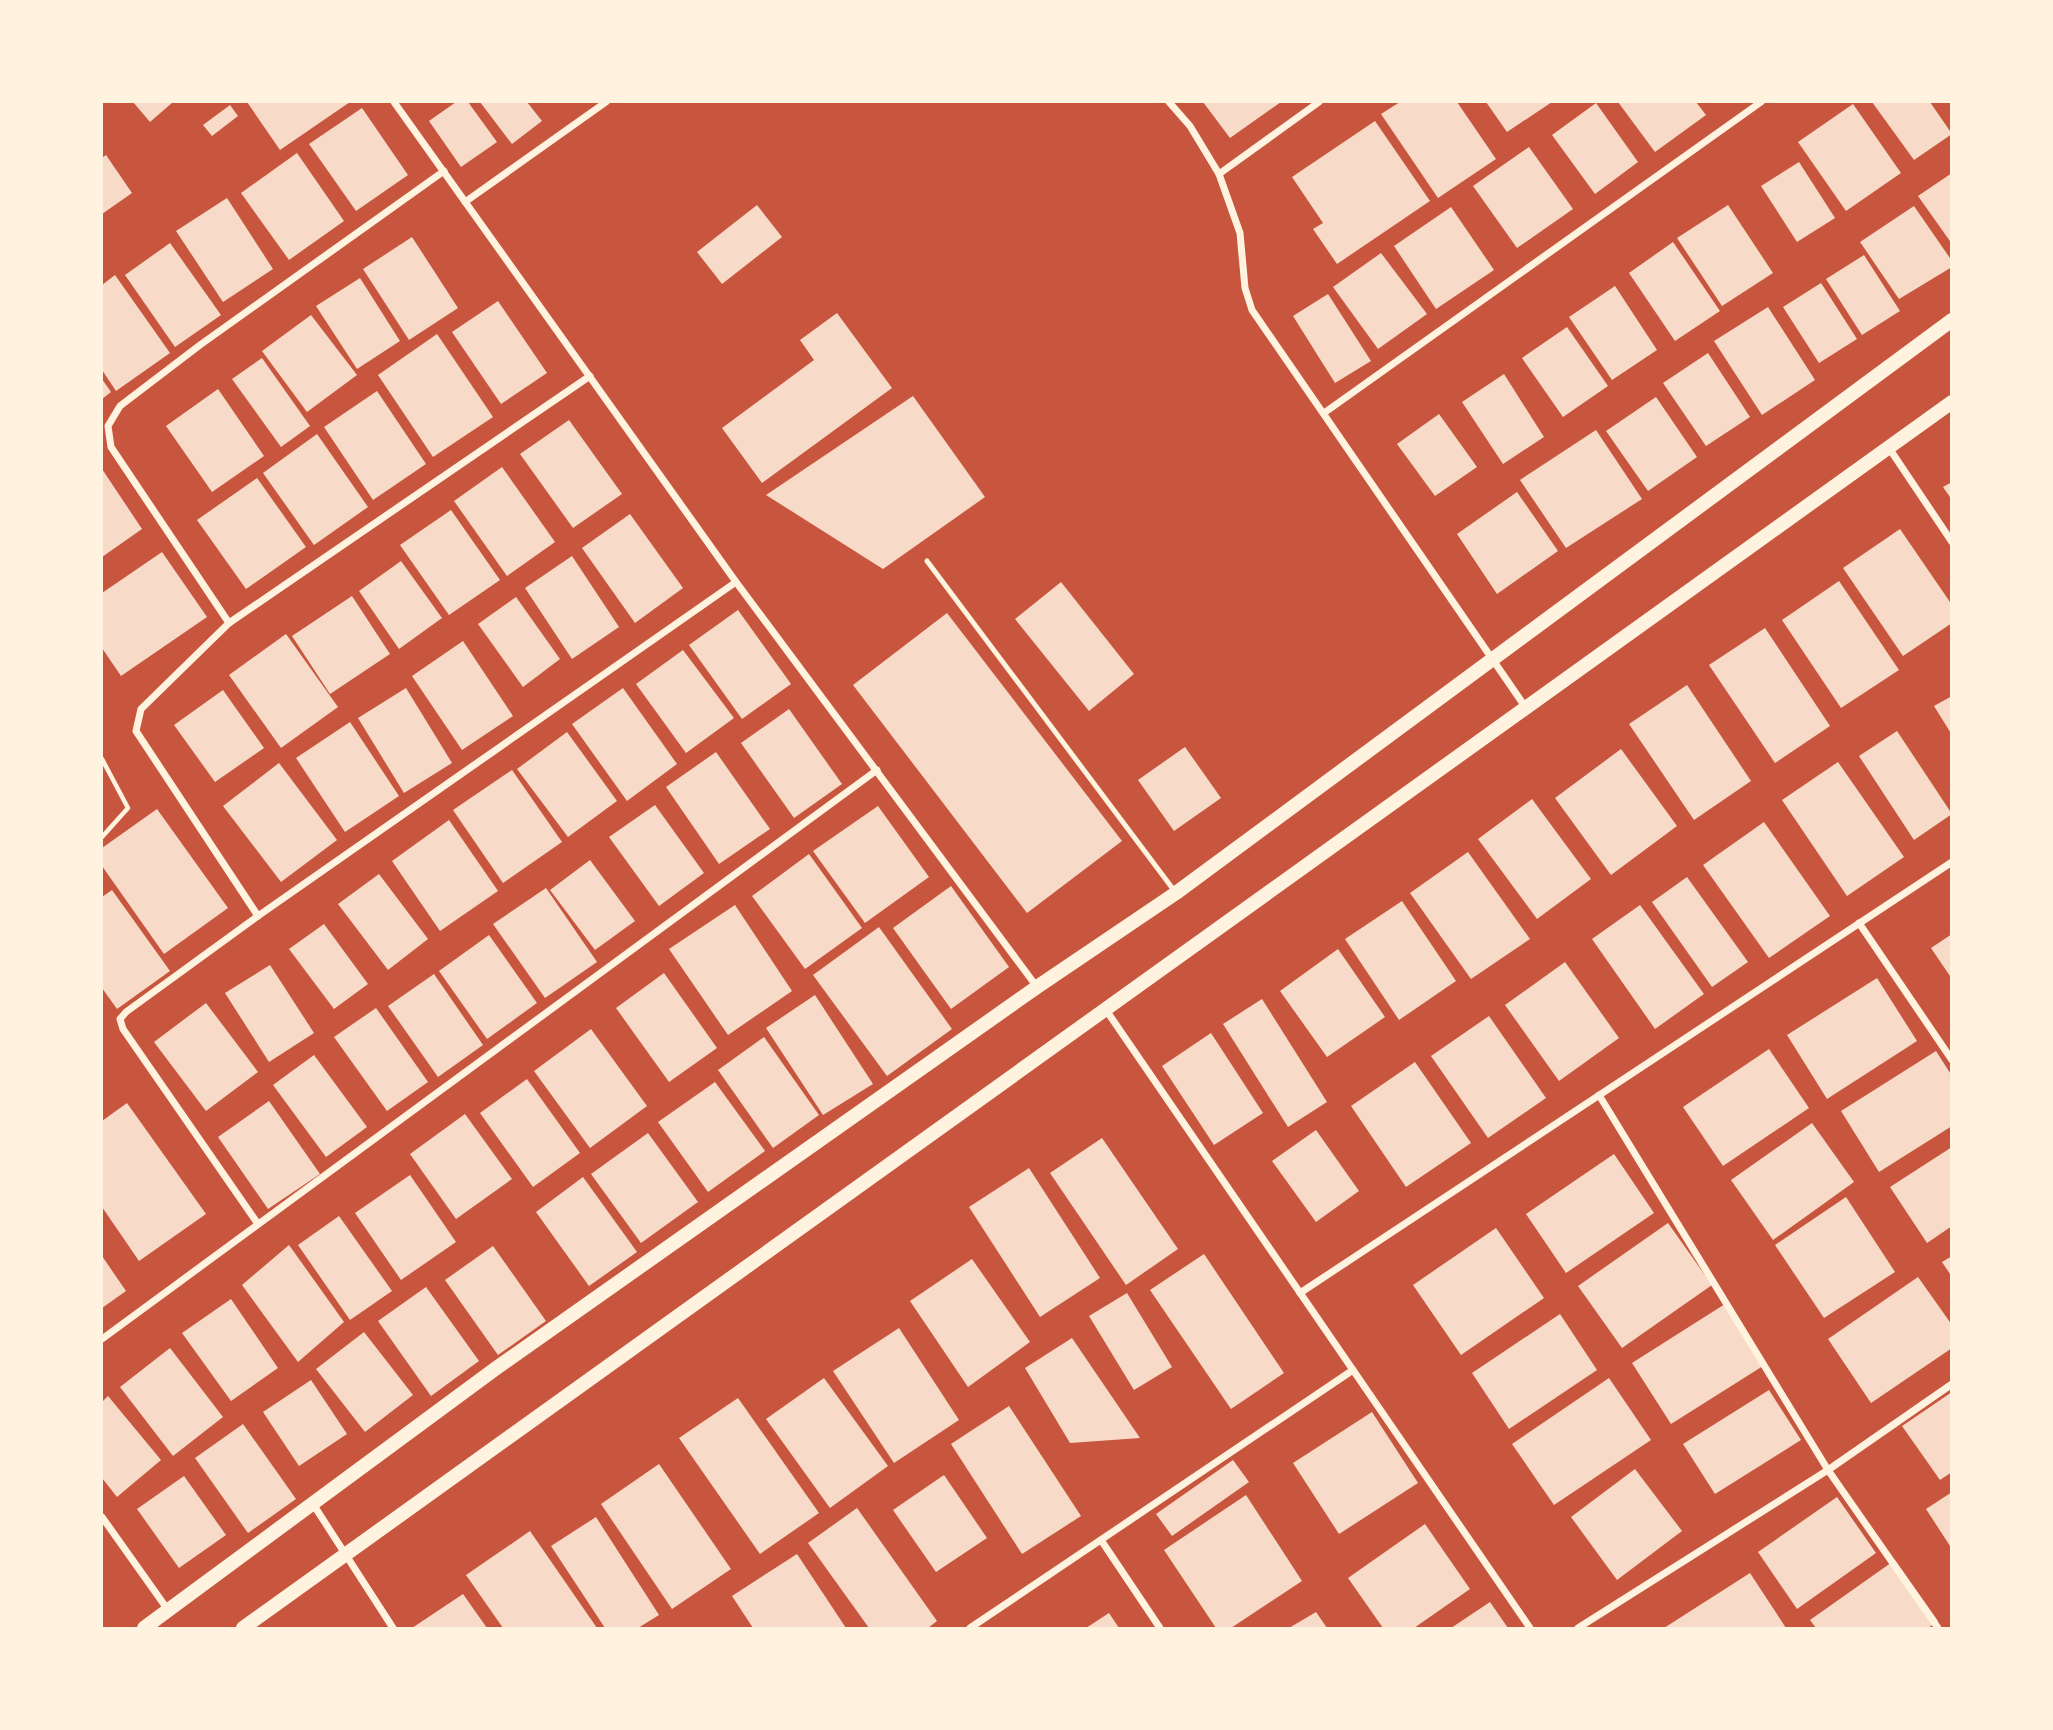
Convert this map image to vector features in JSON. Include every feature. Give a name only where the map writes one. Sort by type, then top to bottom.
[{"type":"main road","points":[[144,1629],[495,1369],[1176,892],[1951,320]]},
{"type":"main road","points":[[243,1629],[1951,402]]},
{"type":"street","points":[[394,102],[736,582],[1037,987]]},
{"type":"street","points":[[465,202],[606,102]]},
{"type":"street","points":[[1169,102],[1190,126],[1219,174],[1240,233],[1245,288],[1252,310],[1526,708]]},
{"type":"street","points":[[1219,174],[1319,102]]},
{"type":"street","points":[[1324,413],[1761,102]]},
{"type":"street","points":[[229,623],[111,447],[108,426],[120,406],[170,368],[444,172]]},
{"type":"street","points":[[258,916],[136,731],[141,709],[229,623],[590,376]]},
{"type":"street","points":[[1889,448],[1951,542]]},
{"type":"street","points":[[258,1224],[123,1029],[120,1019],[258,916],[736,582]]},
{"type":"street","points":[[102,1339],[877,770]]},
{"type":"street","points":[[1300,1293],[1951,862]]},
{"type":"street","points":[[1859,923],[1951,1060]]},
{"type":"street","points":[[1106,1010],[1530,1629]]},
{"type":"street","points":[[1600,1095],[1828,1470],[1938,1629]]},
{"type":"street","points":[[970,1629],[1353,1370]]},
{"type":"street","points":[[1578,1629],[1828,1470],[1951,1384]]},
{"type":"street","points":[[313,1504],[393,1629]]},
{"type":"street","points":[[102,1517],[169,1611]]},
{"type":"street","points":[[1101,1540],[1160,1629]]},
{"type":"lane","points":[[927,561],[1176,892]]},
{"type":"path","points":[[102,759],[128,808],[102,837]]},
{"type":"building","points":[[133,102],[173,102],[150,122]]},
{"type":"building","points":[[247,102],[350,102],[280,150]]},
{"type":"building","points":[[456,102],[468,102],[497,142],[461,167],[429,121]]},
{"type":"building","points":[[480,102],[527,102],[542,121],[512,144]]},
{"type":"building","points":[[1203,102],[1281,102],[1230,138]]},
{"type":"building","points":[[1400,102],[1457,102],[1496,159],[1438,198],[1381,114]]},
{"type":"building","points":[[1486,102],[1552,102],[1507,132]]},
{"type":"building","points":[[1618,102],[1696,102],[1706,115],[1655,152]]},
{"type":"building","points":[[1872,102],[1930,102],[1952,134],[1914,160]]},
{"type":"building","points":[[1596,103],[1638,162],[1595,194],[1552,135]]},
{"type":"building","points":[[1853,104],[1901,173],[1846,211],[1798,142]]},
{"type":"building","points":[[230,105],[238,116],[212,136],[203,125]]},
{"type":"building","points":[[362,108],[408,175],[356,211],[309,144]]},
{"type":"building","points":[[1375,121],[1430,201],[1337,264],[1313,229],[1323,223],[1292,177]]},
{"type":"building","points":[[1529,147],[1573,209],[1517,248],[1473,186]]},
{"type":"building","points":[[297,153],[344,221],[289,260],[241,193]]},
{"type":"building","points":[[106,155],[132,193],[102,214],[102,158]]},
{"type":"building","points":[[1799,162],[1835,218],[1797,242],[1761,186]]},
{"type":"building","points":[[1952,173],[1952,244],[1918,196]]},
{"type":"building","points":[[227,198],[273,269],[223,302],[176,231]]},
{"type":"building","points":[[757,205],[782,237],[722,284],[697,252]]},
{"type":"building","points":[[1728,205],[1773,273],[1722,306],[1677,238]]},
{"type":"building","points":[[1914,206],[1952,261],[1952,267],[1899,299],[1860,242]]},
{"type":"building","points":[[1451,207],[1494,270],[1436,309],[1394,246]]},
{"type":"building","points":[[412,237],[458,308],[409,340],[363,269]]},
{"type":"building","points":[[1673,242],[1720,311],[1675,341],[1629,273]]},
{"type":"building","points":[[170,243],[221,315],[175,347],[125,275]]},
{"type":"building","points":[[1381,253],[1427,314],[1378,349],[1333,287]]},
{"type":"building","points":[[1864,255],[1900,311],[1862,335],[1826,279]]},
{"type":"building","points":[[115,275],[170,353],[116,391],[102,370],[102,285]]},
{"type":"building","points":[[360,278],[400,341],[357,369],[316,306]]},
{"type":"building","points":[[1821,283],[1857,339],[1819,363],[1783,307]]},
{"type":"building","points":[[1615,286],[1657,350],[1612,380],[1569,317]]},
{"type":"building","points":[[1328,294],[1371,361],[1335,383],[1293,316]]},
{"type":"building","points":[[498,301],[547,373],[501,404],[452,332]]},
{"type":"building","points":[[1768,307],[1815,380],[1762,415],[1714,341]]},
{"type":"building","points":[[837,313],[892,388],[762,483],[722,428],[814,360],[800,340]]},
{"type":"building","points":[[311,315],[357,375],[307,412],[262,351]]},
{"type":"building","points":[[1567,327],[1608,386],[1563,417],[1522,358]]},
{"type":"building","points":[[437,334],[493,417],[433,457],[378,375]]},
{"type":"building","points":[[1708,353],[1750,417],[1706,446],[1663,383]]},
{"type":"building","points":[[262,358],[310,426],[281,447],[232,379]]},
{"type":"building","points":[[1504,374],[1544,437],[1503,464],[1462,402]]},
{"type":"building","points":[[102,379],[111,392],[102,399]]},
{"type":"building","points":[[218,389],[264,456],[212,492],[166,426]]},
{"type":"building","points":[[377,391],[426,464],[373,500],[324,427]]},
{"type":"building","points":[[913,396],[985,497],[883,569],[766,495]]},
{"type":"building","points":[[1656,397],[1697,457],[1648,491],[1606,431]]},
{"type":"building","points":[[1439,414],[1477,467],[1435,496],[1397,444]]},
{"type":"building","points":[[569,420],[622,494],[573,528],[520,454]]},
{"type":"building","points":[[1596,430],[1642,499],[1566,548],[1520,480]]},
{"type":"building","points":[[317,434],[368,507],[314,545],[263,473]]},
{"type":"building","points":[[502,467],[555,542],[507,576],[454,501]]},
{"type":"building","points":[[102,469],[142,529],[102,557]]},
{"type":"building","points":[[257,478],[306,547],[246,589],[197,520]]},
{"type":"building","points":[[1952,482],[1952,500],[1943,487]]},
{"type":"building","points":[[1517,492],[1558,551],[1497,594],[1457,534]]},
{"type":"building","points":[[451,510],[500,580],[449,615],[400,545]]},
{"type":"building","points":[[630,514],[683,588],[635,623],[582,548]]},
{"type":"building","points":[[1900,529],[1952,605],[1952,623],[1903,656],[1843,568]]},
{"type":"building","points":[[162,552],[207,617],[121,676],[102,648],[102,593]]},
{"type":"building","points":[[572,556],[619,627],[572,659],[525,588]]},
{"type":"building","points":[[401,561],[442,618],[399,649],[359,591]]},
{"type":"building","points":[[1839,581],[1899,670],[1841,708],[1782,620]]},
{"type":"building","points":[[1061,582],[1134,674],[1089,711],[1015,619]]},
{"type":"building","points":[[352,596],[390,654],[330,694],[292,636]]},
{"type":"building","points":[[516,597],[560,659],[523,687],[478,624]]},
{"type":"building","points":[[738,610],[791,684],[742,719],[689,645]]},
{"type":"building","points":[[947,613],[1122,841],[1027,913],[853,685]]},
{"type":"building","points":[[1765,628],[1830,726],[1775,763],[1709,665]]},
{"type":"building","points":[[286,634],[338,707],[281,748],[229,675]]},
{"type":"building","points":[[463,641],[513,716],[462,750],[412,676]]},
{"type":"building","points":[[683,650],[734,718],[686,753],[636,684]]},
{"type":"building","points":[[1687,685],[1751,781],[1694,820],[1629,724]]},
{"type":"building","points":[[406,688],[452,763],[404,793],[358,718]]},
{"type":"building","points":[[623,688],[677,764],[627,801],[572,724]]},
{"type":"building","points":[[223,690],[264,748],[215,782],[174,725]]},
{"type":"building","points":[[1952,696],[1952,735],[1934,706]]},
{"type":"building","points":[[789,709],[842,784],[794,818],[741,743]]},
{"type":"building","points":[[350,722],[399,796],[345,832],[296,758]]},
{"type":"building","points":[[1897,731],[1952,814],[1914,840],[1859,756]]},
{"type":"building","points":[[567,732],[617,801],[568,837],[517,769]]},
{"type":"building","points":[[1185,747],[1221,798],[1174,831],[1138,780]]},
{"type":"building","points":[[1621,749],[1677,826],[1611,875],[1555,798]]},
{"type":"building","points":[[716,752],[770,829],[719,864],[666,787]]},
{"type":"building","points":[[1838,762],[1904,857],[1847,896],[1782,800]]},
{"type":"building","points":[[279,763],[337,840],[281,882],[223,806]]},
{"type":"building","points":[[512,770],[562,842],[503,883],[453,810]]},
{"type":"building","points":[[1532,799],[1591,879],[1537,919],[1478,839]]},
{"type":"building","points":[[655,805],[704,873],[659,906],[609,837]]},
{"type":"building","points":[[878,806],[929,877],[865,923],[813,851]]},
{"type":"building","points":[[157,809],[228,908],[164,954],[102,866],[102,848]]},
{"type":"building","points":[[449,820],[498,891],[440,931],[392,861]]},
{"type":"building","points":[[1764,822],[1830,916],[1769,958],[1703,865]]},
{"type":"building","points":[[1468,852],[1530,939],[1471,979],[1410,893]]},
{"type":"building","points":[[809,854],[862,928],[805,969],[752,896]]},
{"type":"building","points":[[590,860],[635,921],[595,950],[550,890]]},
{"type":"building","points":[[379,874],[428,939],[388,970],[338,904]]},
{"type":"building","points":[[1687,877],[1748,962],[1712,987],[1652,902]]},
{"type":"building","points":[[951,886],[1009,967],[951,1009],[893,928]]},
{"type":"building","points":[[546,888],[597,962],[545,998],[493,924]]},
{"type":"building","points":[[112,890],[170,971],[117,1009],[102,988],[102,897]]},
{"type":"building","points":[[1402,901],[1456,981],[1399,1020],[1345,939]]},
{"type":"building","points":[[735,905],[792,991],[728,1035],[669,949]]},
{"type":"building","points":[[1640,905],[1704,994],[1655,1029],[1592,939]]},
{"type":"building","points":[[324,924],[368,984],[334,1009],[289,949]]},
{"type":"building","points":[[879,927],[952,1029],[887,1076],[813,975]]},
{"type":"building","points":[[1952,934],[1952,979],[1931,948]]},
{"type":"building","points":[[489,935],[537,1003],[487,1039],[439,971]]},
{"type":"building","points":[[1338,949],[1385,1017],[1327,1057],[1280,991]]},
{"type":"building","points":[[1565,962],[1619,1038],[1559,1081],[1505,1005]]},
{"type":"building","points":[[270,965],[314,1033],[269,1062],[225,993]]},
{"type":"building","points":[[664,973],[717,1048],[669,1082],[616,1008]]},
{"type":"building","points":[[434,974],[483,1045],[438,1077],[388,1006]]},
{"type":"building","points":[[1877,978],[1917,1041],[1827,1099],[1787,1035]]},
{"type":"building","points":[[815,995],[873,1084],[823,1115],[766,1028]]},
{"type":"building","points":[[1262,999],[1327,1102],[1288,1127],[1223,1024]]},
{"type":"building","points":[[206,1003],[258,1072],[206,1111],[154,1042]]},
{"type":"building","points":[[376,1008],[428,1082],[387,1111],[334,1037]]},
{"type":"building","points":[[1489,1016],[1546,1098],[1488,1138],[1431,1056]]},
{"type":"building","points":[[591,1029],[647,1106],[590,1148],[534,1071]]},
{"type":"building","points":[[1211,1033],[1263,1113],[1214,1145],[1162,1066]]},
{"type":"building","points":[[764,1037],[819,1115],[773,1148],[718,1070]]},
{"type":"building","points":[[1769,1049],[1809,1108],[1723,1166],[1683,1107]]},
{"type":"building","points":[[1936,1051],[1952,1076],[1952,1126],[1879,1172],[1841,1111]]},
{"type":"building","points":[[314,1055],[367,1127],[326,1157],[273,1085]]},
{"type":"building","points":[[1415,1062],[1471,1143],[1406,1187],[1351,1106]]},
{"type":"building","points":[[527,1079],[580,1153],[533,1187],[480,1113]]},
{"type":"building","points":[[715,1082],[765,1151],[708,1192],[658,1122]]},
{"type":"building","points":[[269,1101],[320,1174],[268,1209],[218,1137]]},
{"type":"building","points":[[127,1103],[206,1214],[139,1261],[102,1207],[102,1121]]},
{"type":"building","points":[[465,1114],[512,1179],[456,1219],[410,1154]]},
{"type":"building","points":[[1812,1123],[1854,1182],[1773,1240],[1731,1180]]},
{"type":"building","points":[[1316,1130],[1359,1191],[1316,1222],[1272,1161]]},
{"type":"building","points":[[648,1133],[698,1202],[641,1243],[591,1174]]},
{"type":"building","points":[[1102,1138],[1178,1249],[1126,1285],[1050,1173]]},
{"type":"building","points":[[1952,1147],[1952,1226],[1927,1243],[1890,1187]]},
{"type":"building","points":[[1614,1154],[1654,1213],[1566,1273],[1526,1214]]},
{"type":"building","points":[[1029,1168],[1100,1278],[1040,1317],[969,1207]]},
{"type":"building","points":[[410,1175],[456,1242],[401,1280],[355,1213]]},
{"type":"building","points":[[583,1177],[637,1252],[589,1286],[536,1212]]},
{"type":"building","points":[[1846,1197],[1895,1272],[1824,1318],[1775,1245]]},
{"type":"building","points":[[339,1216],[392,1291],[350,1320],[298,1245]]},
{"type":"building","points":[[1668,1223],[1712,1285],[1622,1348],[1578,1286]]},
{"type":"building","points":[[1496,1228],[1544,1298],[1461,1355],[1413,1285]]},
{"type":"building","points":[[289,1245],[344,1322],[298,1362],[242,1285]]},
{"type":"building","points":[[493,1246],[546,1321],[498,1355],[445,1280]]},
{"type":"building","points":[[1204,1254],[1284,1373],[1231,1409],[1150,1290]]},
{"type":"building","points":[[102,1256],[126,1291],[102,1308]]},
{"type":"building","points":[[1952,1256],[1952,1277],[1942,1262]]},
{"type":"building","points":[[972,1259],[1030,1342],[968,1387],[910,1301]]},
{"type":"building","points":[[1918,1277],[1952,1325],[1952,1348],[1871,1403],[1828,1339]]},
{"type":"building","points":[[426,1287],[479,1361],[431,1396],[378,1321]]},
{"type":"building","points":[[1127,1293],[1172,1367],[1134,1390],[1089,1316]]},
{"type":"building","points":[[231,1299],[278,1368],[231,1401],[182,1333]]},
{"type":"building","points":[[1725,1304],[1763,1366],[1671,1424],[1632,1363]]},
{"type":"building","points":[[1560,1314],[1597,1370],[1509,1429],[1472,1373]]},
{"type":"building","points":[[899,1328],[959,1420],[894,1463],[833,1371]]},
{"type":"building","points":[[364,1332],[413,1395],[365,1432],[316,1369]]},
{"type":"building","points":[[1072,1338],[1140,1438],[1070,1443],[1025,1368]]},
{"type":"building","points":[[170,1348],[223,1417],[173,1456],[120,1387]]},
{"type":"building","points":[[824,1378],[888,1466],[830,1508],[766,1419]]},
{"type":"building","points":[[1609,1378],[1651,1440],[1554,1505],[1512,1444]]},
{"type":"building","points":[[311,1380],[347,1434],[299,1466],[263,1412]]},
{"type":"building","points":[[1769,1390],[1801,1440],[1715,1494],[1683,1444]]},
{"type":"building","points":[[1952,1392],[1952,1472],[1940,1480],[1902,1426]]},
{"type":"building","points":[[108,1396],[161,1460],[117,1497],[102,1478],[102,1402]]},
{"type":"building","points":[[738,1398],[819,1513],[760,1554],[679,1438]]},
{"type":"building","points":[[1009,1406],[1081,1516],[1022,1554],[951,1444]]},
{"type":"building","points":[[1372,1412],[1418,1483],[1339,1534],[1293,1463]]},
{"type":"building","points":[[243,1424],[296,1499],[248,1533],[195,1458]]},
{"type":"building","points":[[1233,1460],[1249,1482],[1172,1536],[1156,1514]]},
{"type":"building","points":[[659,1464],[731,1569],[672,1609],[601,1504]]},
{"type":"building","points":[[1635,1469],[1682,1531],[1617,1580],[1571,1517]]},
{"type":"building","points":[[944,1475],[987,1538],[936,1572],[893,1510]]},
{"type":"building","points":[[184,1476],[226,1535],[179,1568],[137,1509]]},
{"type":"building","points":[[1952,1492],[1952,1549],[1926,1509]]},
{"type":"building","points":[[1246,1495],[1302,1581],[1231,1628],[1216,1628],[1164,1550]]},
{"type":"building","points":[[1837,1497],[1876,1553],[1797,1609],[1758,1552]]},
{"type":"building","points":[[857,1508],[937,1621],[928,1628],[869,1628],[808,1543]]},
{"type":"building","points":[[596,1517],[659,1615],[638,1628],[605,1628],[551,1546]]},
{"type":"building","points":[[1425,1524],[1470,1589],[1414,1628],[1383,1628],[1348,1578]]},
{"type":"building","points":[[530,1531],[597,1628],[503,1628],[466,1575]]},
{"type":"building","points":[[797,1554],[846,1628],[753,1628],[732,1596]]},
{"type":"building","points":[[1895,1560],[1938,1621],[1928,1628],[1816,1628],[1810,1620]]},
{"type":"building","points":[[1750,1573],[1786,1628],[1664,1628]]},
{"type":"building","points":[[463,1594],[487,1628],[412,1628]]},
{"type":"building","points":[[1490,1602],[1508,1628],[1451,1628]]},
{"type":"building","points":[[1316,1612],[1327,1628],[1289,1628]]},
{"type":"building","points":[[1109,1613],[1119,1628],[1086,1628]]}]
